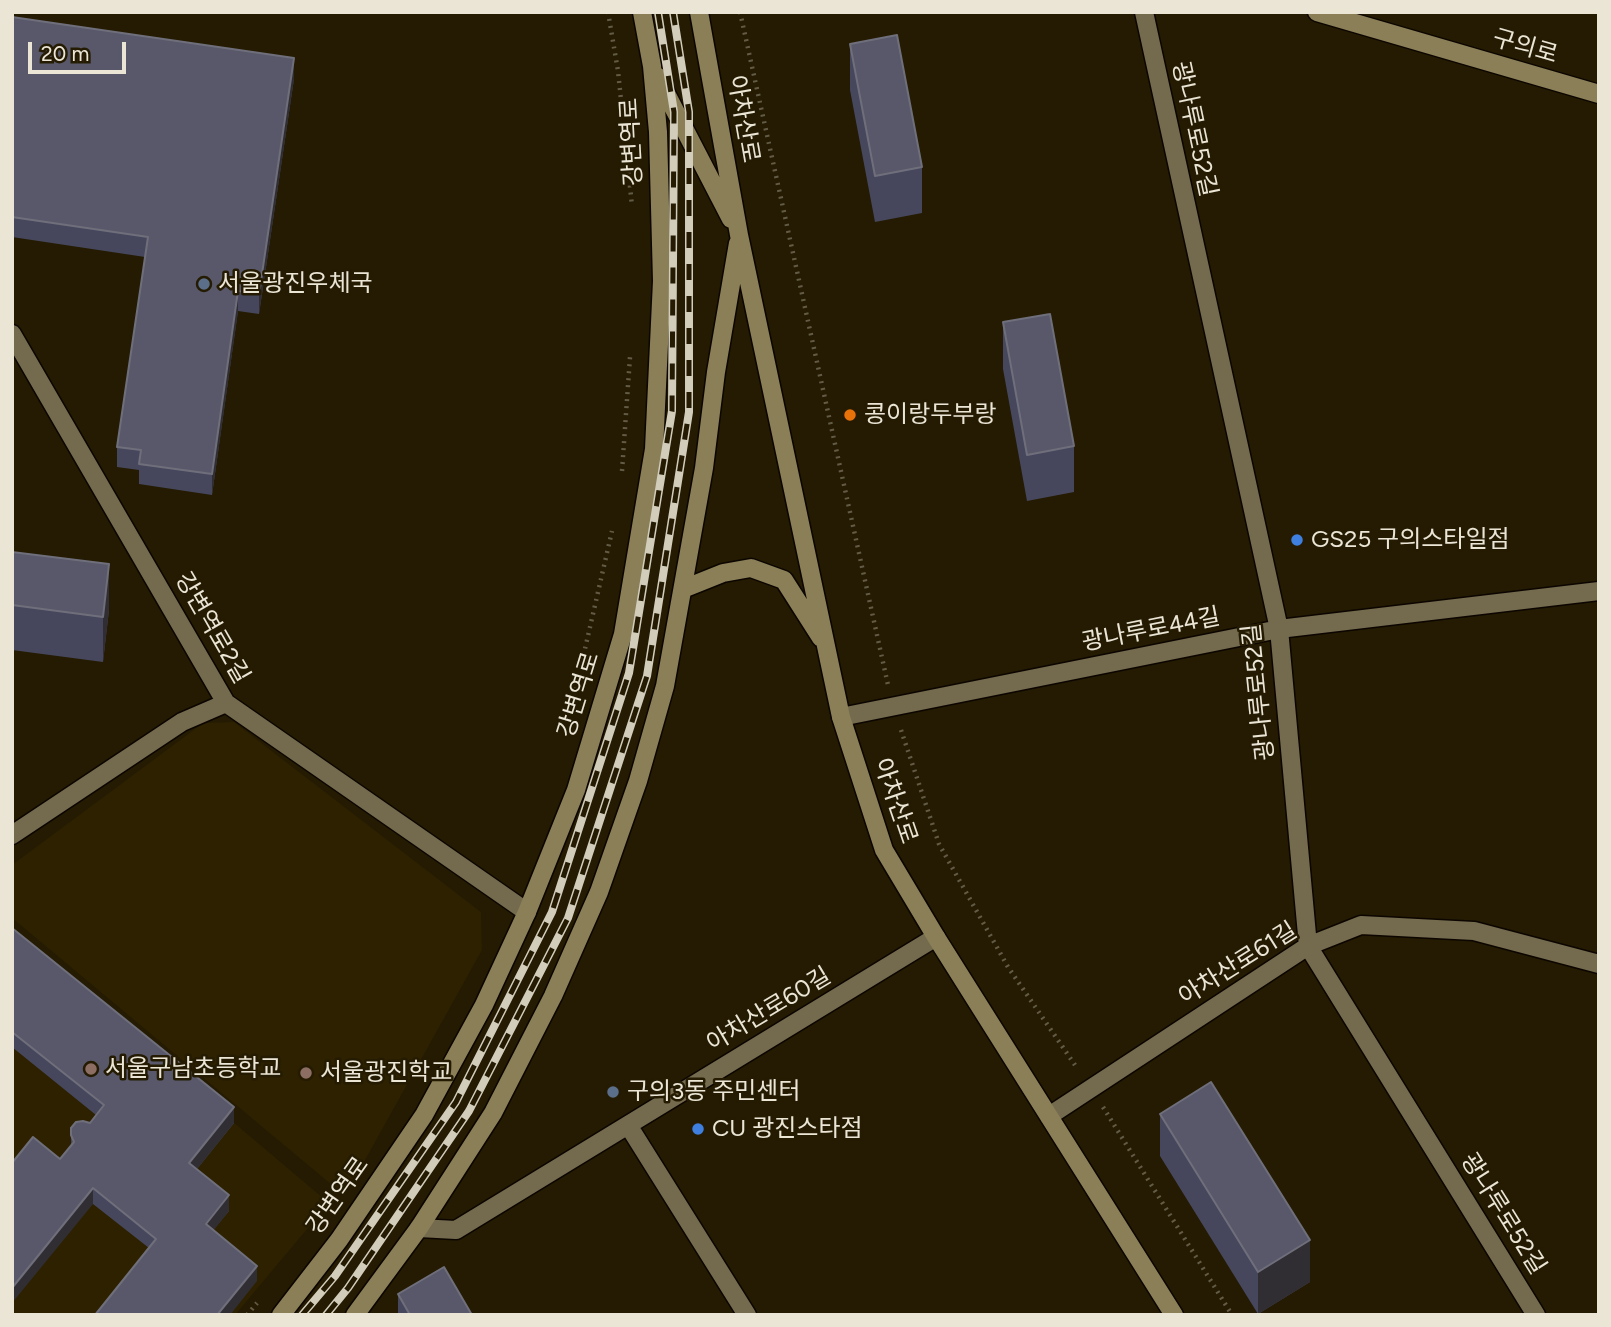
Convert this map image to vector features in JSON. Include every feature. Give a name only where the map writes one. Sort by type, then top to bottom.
[{"type":"main road","name":"강변역로","points":[[281,1315],[339,1240],[424,1115],[484,1004],[527,912],[576,790],[623,634],[654,449],[662,281],[658,132],[652,66],[642,12]]},
{"type":"main road","name":"아차산로","points":[[699,12],[739,234],[841,717],[884,850],[1174,1315]]},
{"type":"main road","name":"구의로","points":[[1317,12],[1599,94]]},
{"type":"main road","name":"아차산로","points":[[652,66],[739,234]]},
{"type":"main road","points":[[355,1315],[419,1228],[493,1113],[553,996],[599,892],[638,781],[665,686],[739,234]]},
{"type":"main road","points":[[683,589],[723,573],[751,568],[784,580],[827,646]]},
{"type":"street","name":"광나루로52길","points":[[1144,12],[1279,629],[1307,946],[1536,1315]]},
{"type":"street","name":"강변역로2길","points":[[12,334],[226,703],[527,912]]},
{"type":"street","name":"광나루로44길","points":[[841,717],[1279,629],[1599,591]]},
{"type":"street","points":[[12,835],[183,722],[226,703]]},
{"type":"street","name":"아차산로61길","points":[[1049,1116],[1307,946],[1361,925],[1474,931],[1599,964]]},
{"type":"street","name":"아차산로60길","points":[[419,1228],[456,1230],[936,937]]},
{"type":"street","points":[[628,1125],[747,1315]]},
{"type":"path","points":[[608,12],[618,71],[633,217]]},
{"type":"path","points":[[622,479],[631,354]]},
{"type":"path","points":[[571,711],[614,520]]},
{"type":"path","points":[[247,1315],[265,1294]]},
{"type":"shaded area","name":"서울광진학교","points":[[234,722],[481,912],[482,950],[345,1196],[12,918],[12,865],[203,723]]},
{"type":"shaded area","name":"서울구남초등학교","points":[[12,935],[329,1203],[235,1315],[12,1315]]},
{"type":"building","name":"서울광진우체국","points":[[12,17],[294,58],[259,294],[238,291],[212,474],[139,464],[141,450],[117,447],[148,237],[12,217]]},
{"type":"building","points":[[897,35],[922,167],[875,176],[850,44]]},
{"type":"building","points":[[1050,314],[1074,446],[1027,455],[1003,322]]},
{"type":"building","points":[[12,552],[109,564],[103,617],[12,605]]},
{"type":"building","name":"서울구남초등학교","points":[[12,928],[234,1107],[189,1163],[229,1195],[206,1224],[257,1266],[217,1315],[95,1315],[156,1239],[93,1188],[12,1288],[12,1163],[33,1137],[60,1159],[74,1142],[71,1128],[76,1122],[90,1123],[104,1105],[12,1032]]},
{"type":"building","points":[[1211,1082],[1310,1240],[1258,1272],[1160,1114]]},
{"type":"building","points":[[444,1267],[472,1315],[410,1315],[398,1294]]},
{"type":"railway","points":[[302,1315],[335,1276],[456,1102],[552,912],[629,673],[672,411],[674,112],[658,12]]},
{"type":"railway","points":[[326,1315],[348,1288],[469,1111],[568,918],[647,676],[689,412],[689,112],[673,12]]},
{"type":"place","name":"서울광진우체국","points":[[204,284]]},
{"type":"place","name":"콩이랑두부랑","points":[[850,415]]},
{"type":"place","name":"GS25 구의스타일점","points":[[1297,540]]},
{"type":"place","name":"서울구남초등학교","points":[[91,1069]]},
{"type":"place","name":"서울광진학교","points":[[306,1073]]},
{"type":"place","name":"구의3동 주민센터","points":[[613,1092]]},
{"type":"place","name":"CU 광진스타점","points":[[698,1129]]}]
